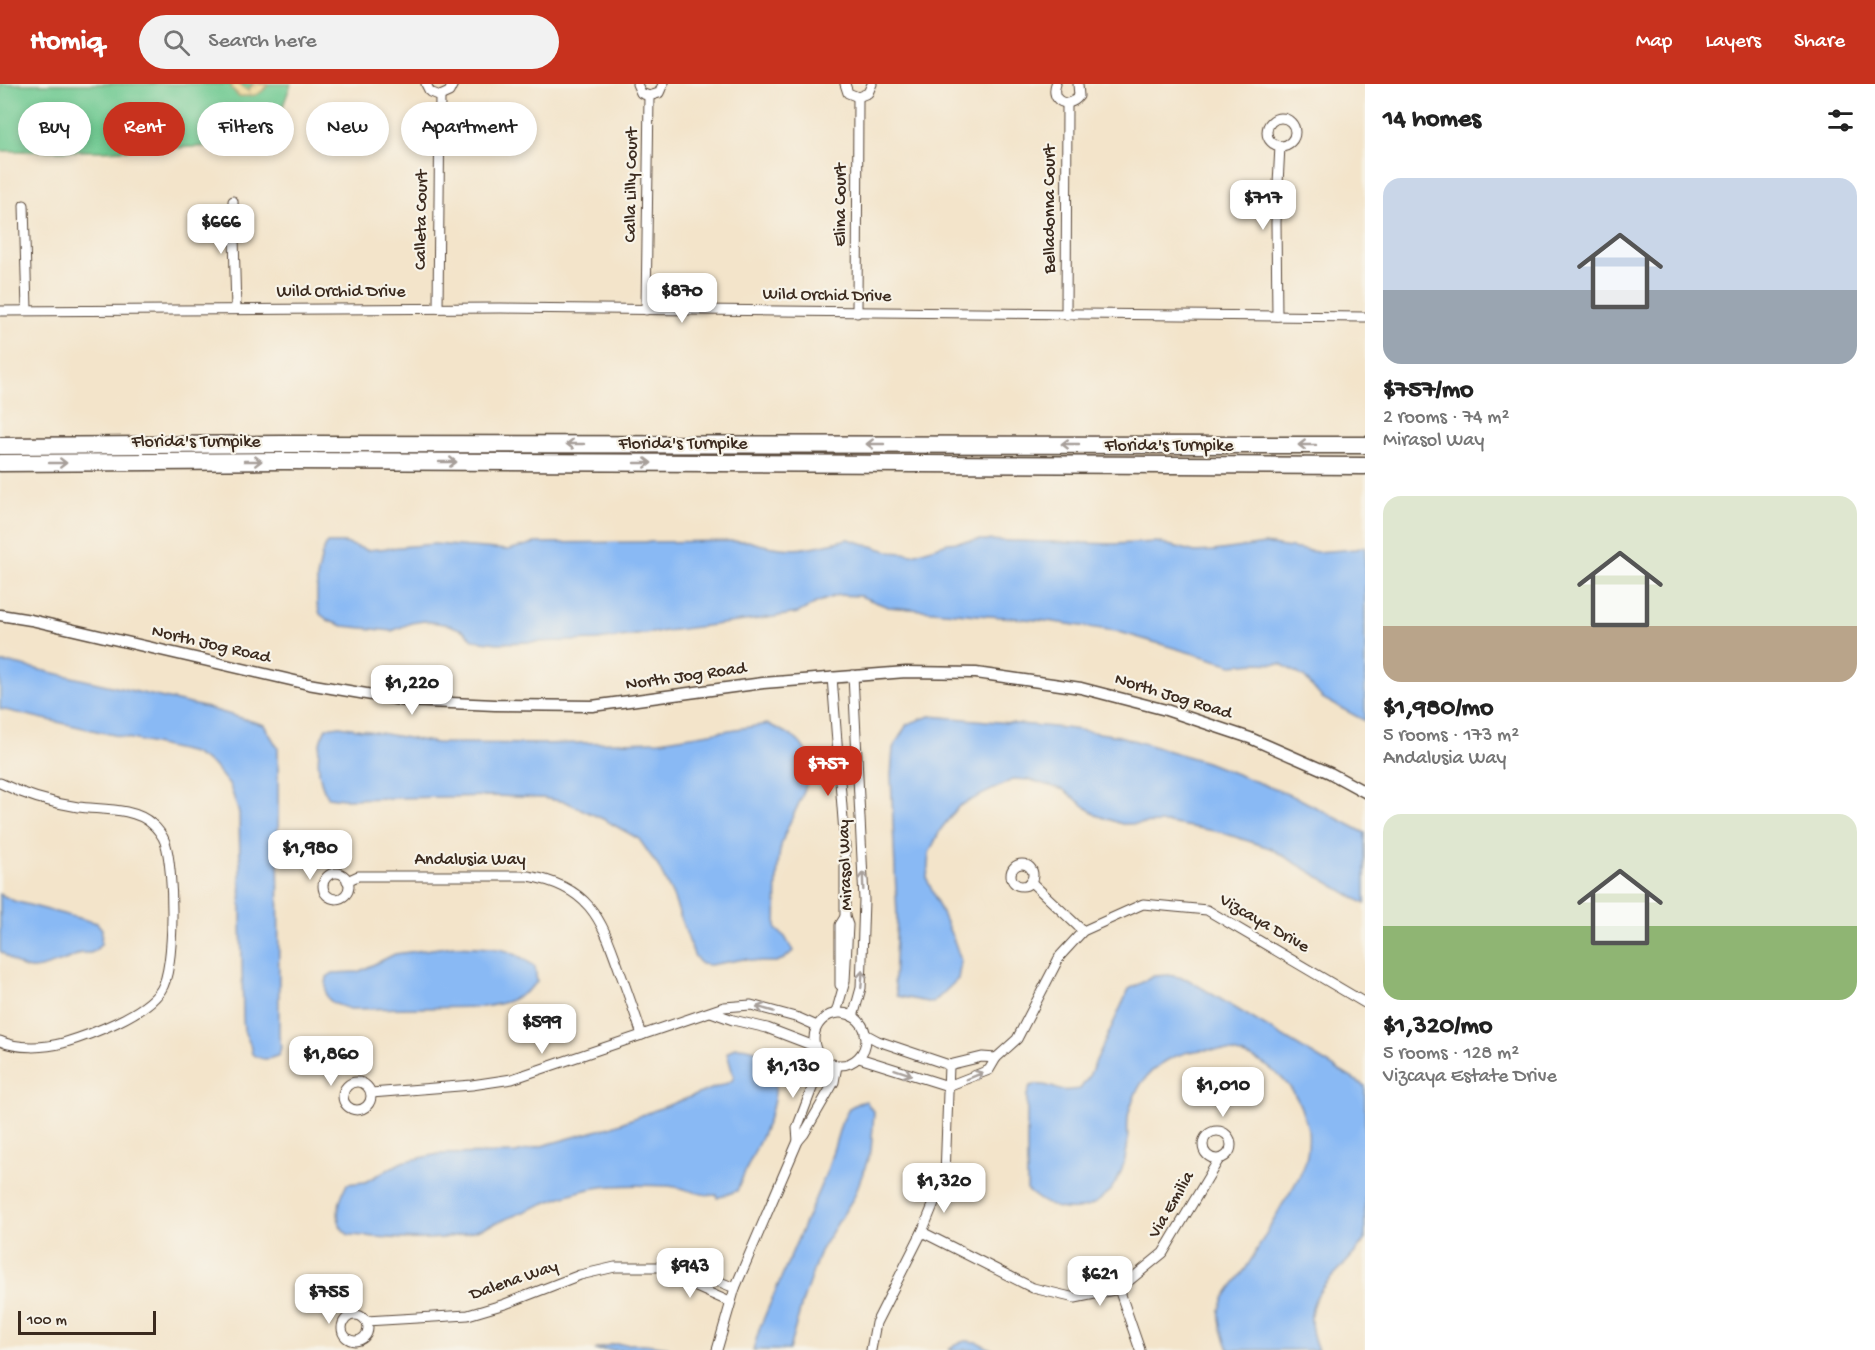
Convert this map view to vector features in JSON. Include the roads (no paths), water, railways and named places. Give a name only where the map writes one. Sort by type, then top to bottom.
[{"type":"highway","name":"Florida's Turnpike","points":[[0,446],[272,444],[1365,445]]},
{"type":"highway","name":"Florida's Turnpike","points":[[0,463],[284,461],[1365,466]]},
{"type":"street","points":[[426,84],[430,92],[440,96],[449,92],[453,84]]},
{"type":"street","points":[[637,84],[640,93],[650,96],[659,93],[663,84]]},
{"type":"street","points":[[845,84],[849,93],[858,97],[868,93],[872,84]]},
{"type":"street","name":"Belladonna Court","points":[[1056,84],[1057,100],[1067,104],[1072,103],[1079,96],[1078,84]]},
{"type":"street","name":"Calleta Court","points":[[438,308],[440,96]]},
{"type":"street","name":"Calla Lilly Court","points":[[646,310],[650,96]]},
{"type":"street","name":"Elina Court","points":[[857,313],[858,97]]},
{"type":"street","name":"Belladonna Court","points":[[1066,315],[1067,104]]},
{"type":"street","points":[[1278,316],[1276,222],[1280,146]]},
{"type":"street","points":[[233,201],[236,309]]},
{"type":"street","points":[[24,205],[27,310]]},
{"type":"street","name":"Wild Orchid Drive","points":[[0,310],[438,308],[1365,317]]},
{"type":"street","name":"North Jog Road","points":[[0,615],[32,620],[308,684],[407,701],[592,706],[763,682],[906,672],[976,672],[1082,688],[1166,710],[1250,738],[1330,772],[1365,792]]},
{"type":"street","name":"Mirasol Way","points":[[853,675],[864,900],[861,988],[853,1017]]},
{"type":"street","name":"Mirasol Way","points":[[832,677],[845,846],[845,917],[840,925],[839,945],[841,994],[836,1014]]},
{"type":"street","points":[[0,1041],[7,1044],[35,1046],[61,1043],[135,1014],[151,1004],[162,989],[166,979],[170,950],[170,866],[165,838],[152,823],[134,813],[75,806],[2,785]]},
{"type":"street","name":"Andalusia Way","points":[[347,881],[358,876],[528,876],[557,883],[582,899],[601,921],[642,1035]]},
{"type":"street","points":[[1031,882],[1083,931]]},
{"type":"street","name":"Vizcaya Drive","points":[[948,1086],[989,1070],[996,1058],[1017,1039],[1060,956],[1083,931],[1143,904],[1207,909],[1365,1003]]},
{"type":"street","points":[[371,1093],[482,1084],[512,1079],[724,1007],[751,1005],[799,1018],[817,1026]]},
{"type":"street","points":[[711,1012],[766,1028],[814,1046]]},
{"type":"street","points":[[836,1014],[853,1017],[863,1027],[865,1034],[865,1048],[858,1058],[848,1065],[837,1066],[820,1057],[813,1039],[817,1026],[826,1016],[836,1014]]},
{"type":"street","points":[[865,1034],[878,1041],[949,1065],[982,1057],[996,1058]]},
{"type":"street","points":[[798,1141],[796,1128],[818,1076],[820,1057]]},
{"type":"street","points":[[858,1058],[948,1086]]},
{"type":"street","points":[[872,1350],[876,1323],[922,1232],[945,1176],[949,1065]]},
{"type":"street","points":[[717,1350],[735,1288],[798,1141],[834,1082],[837,1066]]},
{"type":"street","name":"Via Emilia","points":[[922,1232],[1033,1288],[1076,1298],[1119,1289],[1163,1253],[1219,1159]]},
{"type":"street","name":"Dalena Way","points":[[366,1321],[468,1315],[505,1304],[580,1275],[615,1267],[682,1267],[735,1288]]},
{"type":"street","points":[[670,1267],[687,1283],[730,1302]]},
{"type":"street","points":[[1119,1289],[1140,1350]]},
{"type":"water","points":[[848,539],[891,552],[913,554],[948,543],[979,540],[1113,544],[1157,542],[1195,552],[1265,544],[1317,552],[1357,549],[1365,546],[1365,721],[1322,698],[1304,677],[1281,664],[1232,665],[1116,631],[1047,621],[888,607],[860,596],[838,595],[798,613],[767,618],[597,640],[498,643],[474,640],[464,631],[450,625],[424,621],[411,623],[392,631],[343,626],[329,621],[320,614],[317,604],[317,578],[327,543],[345,543],[367,550],[434,544],[508,550],[535,543],[748,541],[776,548],[798,549]]},
{"type":"water","points":[[0,663],[10,663],[208,708],[264,725],[278,748],[279,1036],[281,1047],[279,1055],[265,1059],[252,1054],[244,1031],[239,813],[230,786],[213,765],[193,753],[0,709]]},
{"type":"water","points":[[930,716],[1065,728],[1119,736],[1206,762],[1300,799],[1365,833],[1365,904],[1270,848],[1220,832],[1168,823],[1122,824],[1096,815],[1064,790],[1030,780],[1014,779],[959,806],[941,829],[929,853],[927,879],[961,961],[958,979],[933,1003],[897,996],[894,981],[897,916],[891,776],[893,748],[907,724]]},
{"type":"water","points":[[768,724],[793,737],[804,748],[809,761],[809,775],[805,790],[785,833],[778,866],[776,929],[785,937],[793,951],[784,959],[776,962],[744,959],[710,965],[701,964],[694,955],[673,896],[658,866],[639,839],[566,802],[542,798],[495,796],[343,799],[328,797],[321,781],[318,763],[320,744],[326,728],[340,726],[436,743],[542,744],[660,741]]},
{"type":"water","points":[[0,894],[14,901],[97,923],[102,929],[101,944],[92,952],[81,953],[43,967],[28,969],[19,965],[0,951]]},
{"type":"water","points":[[454,946],[487,947],[515,954],[535,967],[537,982],[525,993],[512,1000],[482,1007],[350,1009],[332,1002],[327,996],[327,977],[333,973],[358,972],[395,954]]},
{"type":"water","points":[[1169,975],[1187,979],[1365,1086],[1365,1239],[1315,1299],[1311,1313],[1312,1330],[1318,1350],[1229,1350],[1221,1325],[1220,1310],[1224,1299],[1251,1260],[1294,1186],[1304,1166],[1307,1153],[1308,1130],[1298,1100],[1282,1078],[1260,1062],[1232,1052],[1213,1050],[1194,1051],[1161,1064],[1147,1076],[1136,1092],[1128,1117],[1128,1144],[1122,1170],[1105,1196],[1087,1207],[1062,1209],[1038,1199],[1027,1190],[1027,1095],[1030,1086],[1042,1085],[1062,1090],[1080,1089],[1088,1078],[1129,989],[1154,976]]},
{"type":"water","points":[[735,1047],[754,1050],[771,1060],[773,1058],[776,1076],[772,1110],[737,1191],[717,1198],[717,1195],[705,1195],[668,1186],[622,1185],[595,1188],[558,1198],[486,1227],[449,1237],[399,1239],[349,1235],[340,1225],[339,1204],[347,1184],[365,1182],[402,1162],[439,1154],[516,1153],[610,1127],[730,1082],[734,1078],[727,1053]]},
{"type":"water","points":[[866,1101],[874,1113],[871,1151],[854,1197],[820,1251],[789,1350],[753,1350],[760,1327],[827,1171],[841,1124],[849,1108]]},
{"type":"water","points":[[966,1341],[977,1342],[993,1350],[949,1350],[955,1344]]},
{"type":"water","points":[[613,1344],[645,1344],[668,1347],[669,1350],[595,1350]]}]
